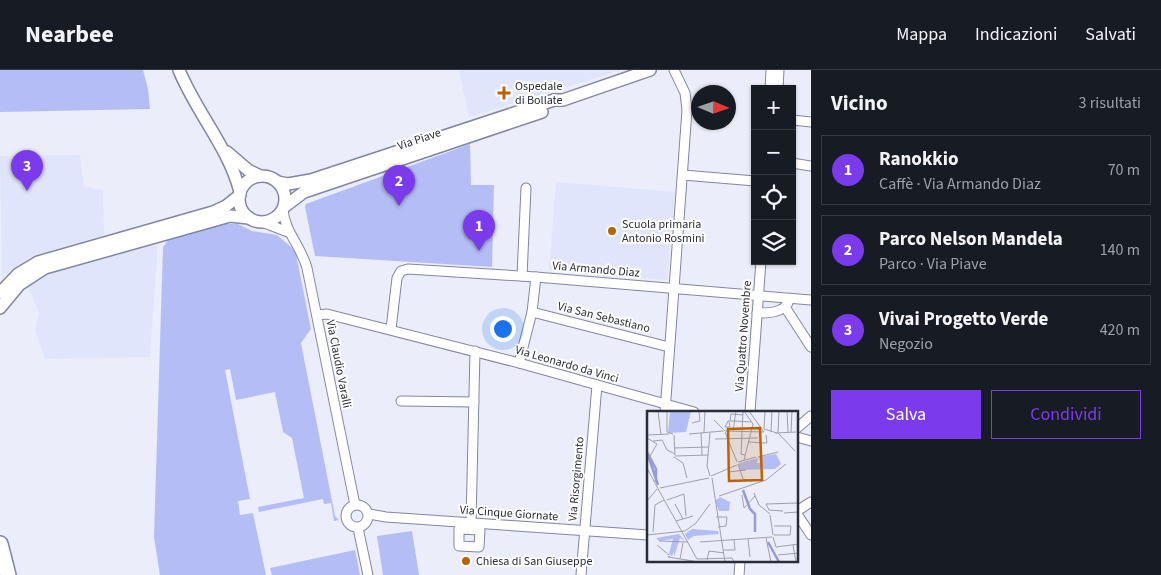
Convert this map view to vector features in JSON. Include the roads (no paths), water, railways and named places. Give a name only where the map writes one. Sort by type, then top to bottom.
[{"type":"highway","points":[[0,544],[8,575]]},
{"type":"street","points":[[179,70],[202,118],[224,149],[248,170],[260,176],[270,177],[278,182],[285,194],[283,208],[273,220],[262,222]]},
{"type":"street","name":"Via Piave","points":[[278,182],[288,184],[311,180],[554,100],[563,100],[650,70]]},
{"type":"street","points":[[665,409],[687,103],[679,78],[674,70]]},
{"type":"street","points":[[770,85],[771,70]]},
{"type":"street","points":[[778,85],[779,70]]},
{"type":"street","name":"Via Piave","points":[[283,208],[304,192],[556,107],[563,100]]},
{"type":"street","points":[[796,120],[811,122]]},
{"type":"street","points":[[224,149],[240,194],[242,210],[249,218]]},
{"type":"street","points":[[796,164],[811,166]]},
{"type":"street","points":[[683,175],[751,181]]},
{"type":"street","points":[[0,293],[18,274],[38,262],[213,212],[226,206],[240,194],[248,181],[260,176]]},
{"type":"street","points":[[522,276],[526,188]]},
{"type":"street","name":"Via Claudio Varalli","points":[[283,208],[288,232],[304,256],[355,505]]},
{"type":"street","points":[[0,308],[13,290],[32,275],[46,268],[230,216],[249,218],[288,232]]},
{"type":"street","name":"Via Quattro Novembre","points":[[750,411],[761,265]]},
{"type":"street","name":"Via Armando Diaz","points":[[391,330],[397,278],[401,271],[408,269],[536,277],[811,300]]},
{"type":"street","points":[[519,363],[532,312],[536,277]]},
{"type":"street","points":[[757,313],[774,312],[785,307],[790,298]]},
{"type":"street","points":[[785,307],[811,347]]},
{"type":"street","name":"Via San Sebastiano","points":[[532,312],[669,347]]},
{"type":"street","name":"Via Leonardo da Vinci","points":[[317,314],[327,314],[475,351],[597,385],[665,409],[684,411]]},
{"type":"street","points":[[471,523],[475,351]]},
{"type":"street","name":"Via Risorgimento","points":[[581,575],[597,385]]},
{"type":"street","points":[[401,401],[474,402]]},
{"type":"street","points":[[798,427],[811,416]]},
{"type":"street","points":[[798,512],[811,502]]},
{"type":"street","points":[[355,505],[364,507],[369,514],[366,525],[358,528],[351,526],[346,519],[347,511],[355,505]]},
{"type":"street","name":"Via Cinque Giornate","points":[[369,514],[383,517],[647,535]]},
{"type":"street","points":[[798,515],[811,535]]},
{"type":"street","points":[[358,528],[368,575]]},
{"type":"street","points":[[739,575],[740,562]]},
{"type":"place","name":"Ospedale di Bollate","points":[[504,93]]},
{"type":"place","name":"Vivai Progetto Verde","points":[[27,191]]},
{"type":"place","name":"Parco Nelson Mandela","points":[[399,206]]},
{"type":"place","name":"Scuola primaria Antonio Rosmini","points":[[612,231]]},
{"type":"place","name":"Ranokkio","points":[[479,251]]},
{"type":"place","name":"Chiesa di San Giuseppe","points":[[466,561]]}]
